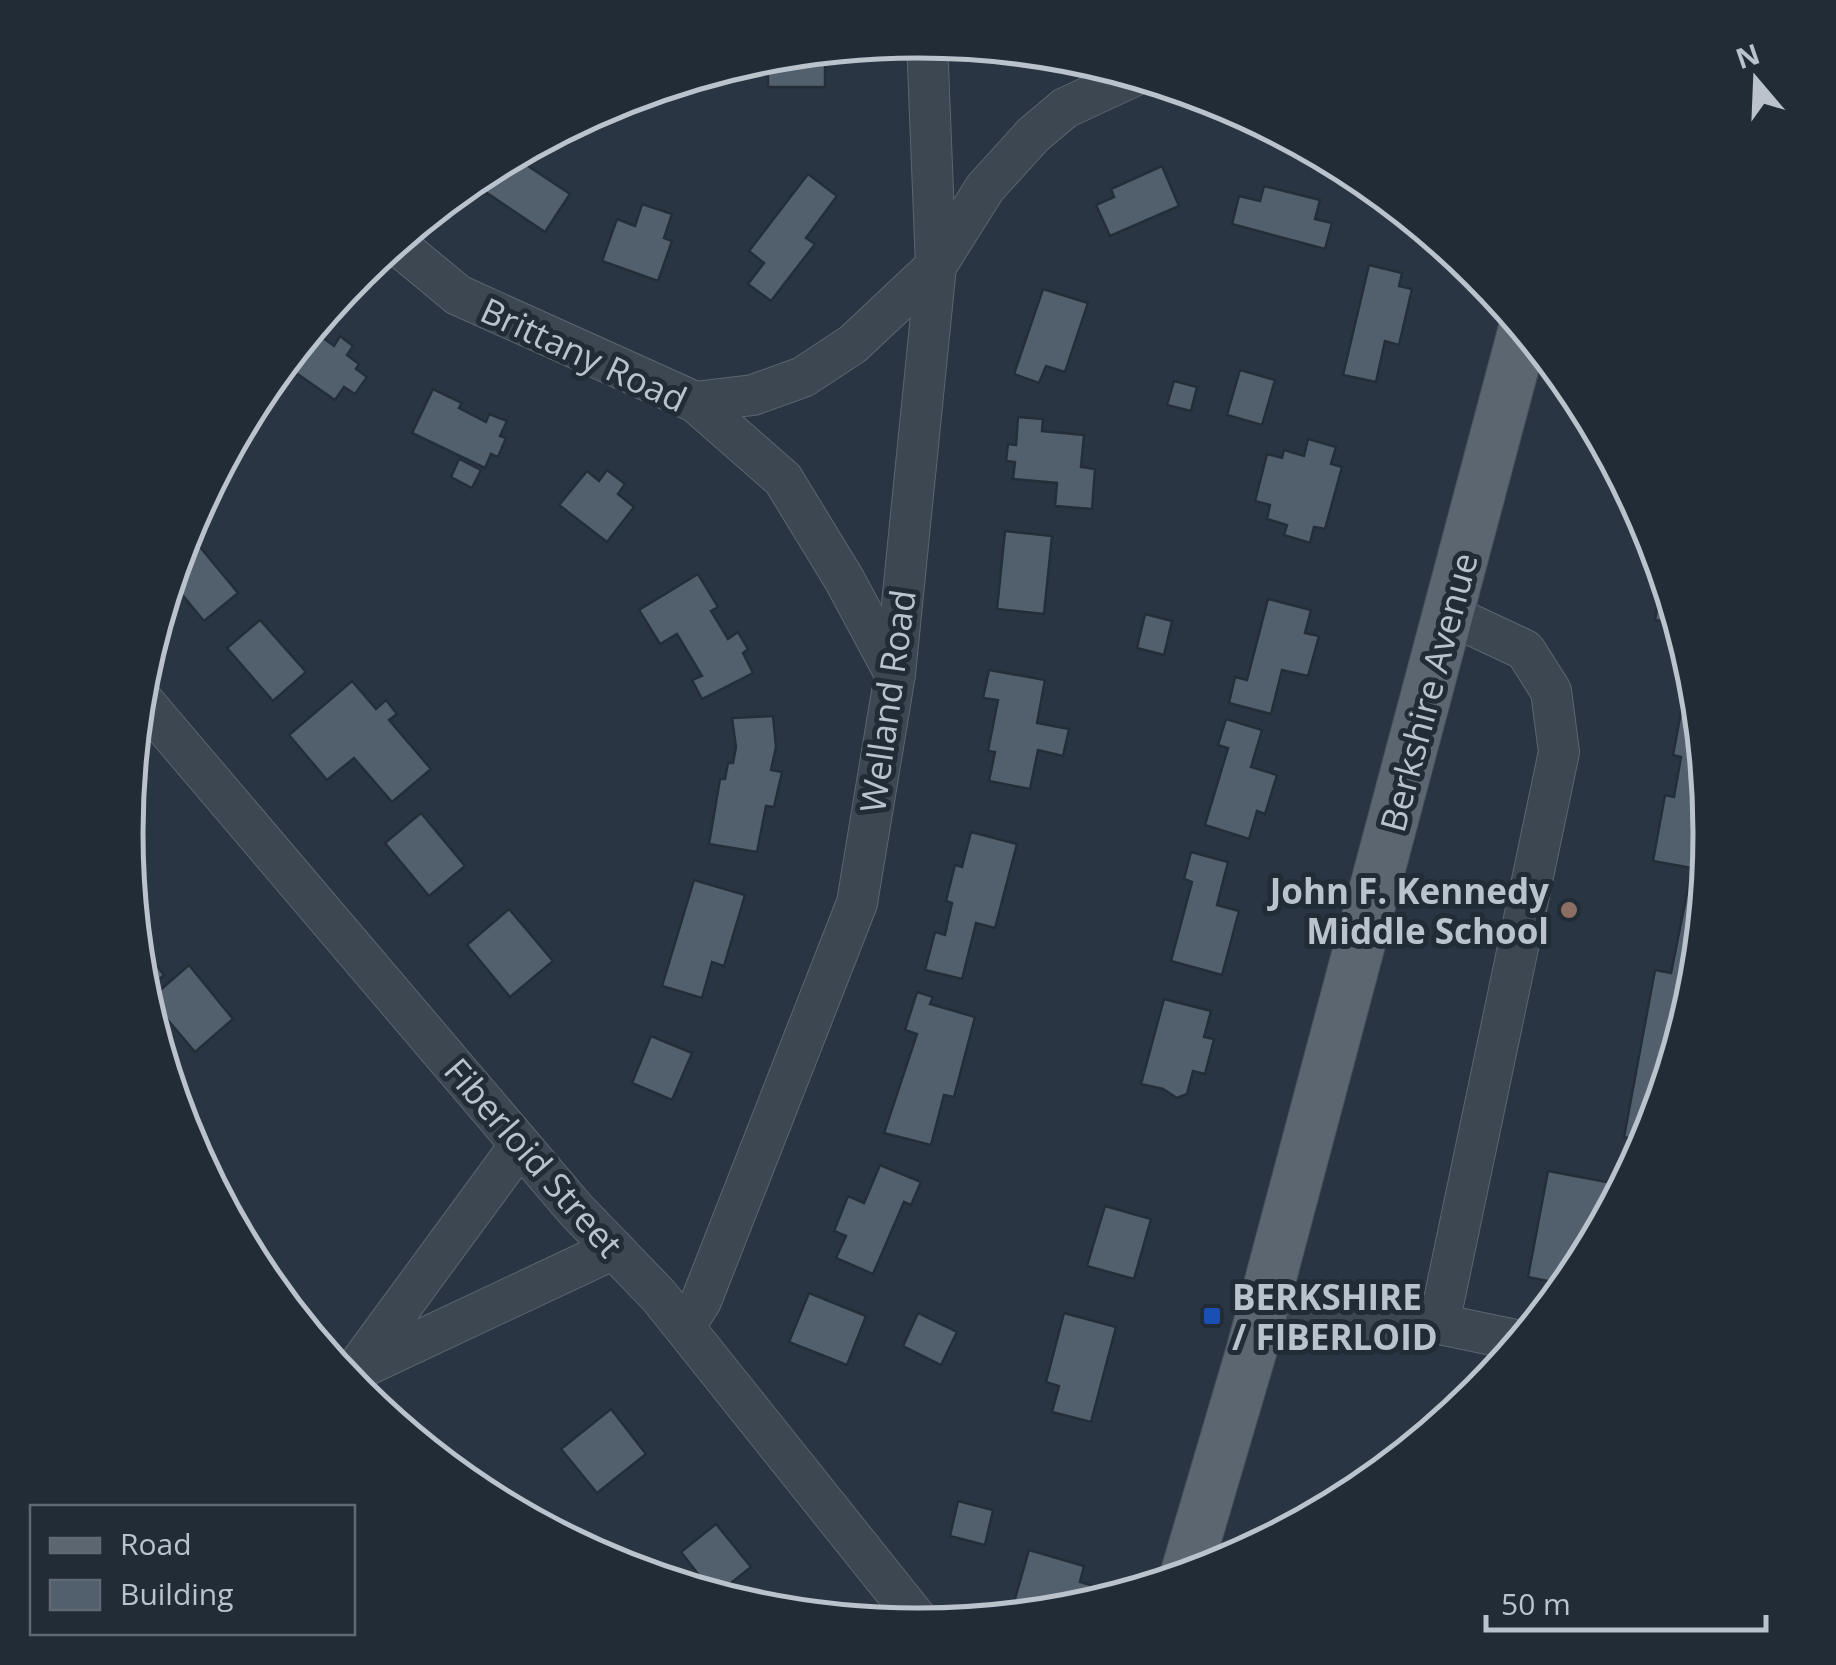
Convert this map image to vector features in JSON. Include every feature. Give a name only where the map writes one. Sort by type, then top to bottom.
[{"type":"main road","name":"Berkshire Avenue","points":[[1191,1557],[1260,1319],[1520,345]]},
{"type":"street","name":"Welland Road","points":[[684,1327],[700,1301],[857,903],[894,674],[936,266],[928,58]]},
{"type":"street","points":[[695,402],[753,394],[803,377],[853,344],[936,266],[985,188],[1033,134],[1065,108],[1116,83]]},
{"type":"street","name":"Brittany Road","points":[[405,251],[458,295],[695,402],[783,479],[844,579],[894,674]]},
{"type":"street","points":[[1438,1324],[1558,752],[1550,691],[1524,650],[1448,614]]},
{"type":"street","name":"Fiberloid Street","points":[[153,712],[520,1144],[684,1327],[909,1608]]},
{"type":"street","points":[[358,1367],[520,1144]]},
{"type":"street","points":[[361,1371],[614,1249]]},
{"type":"street","points":[[1260,1319],[1438,1324],[1505,1338]]},
{"type":"building","points":[[825,63],[825,87],[768,87],[768,72]]},
{"type":"building","points":[[525,164],[570,194],[545,232],[483,191]]},
{"type":"building","points":[[1162,166],[1179,206],[1110,236],[1096,205],[1114,197],[1111,189]]},
{"type":"building","points":[[808,174],[837,196],[806,238],[815,244],[771,301],[748,284],[764,263],[749,251]]},
{"type":"building","points":[[1264,186],[1320,200],[1315,219],[1332,223],[1325,249],[1232,224],[1239,196],[1260,201]]},
{"type":"building","points":[[642,204],[672,214],[664,238],[672,241],[658,281],[602,261],[617,219],[635,226]]},
{"type":"building","points":[[1369,265],[1402,273],[1399,286],[1412,289],[1399,345],[1385,341],[1376,382],[1343,375]]},
{"type":"building","points":[[1043,289],[1088,303],[1065,372],[1046,366],[1039,383],[1014,374]]},
{"type":"building","points":[[340,336],[353,346],[347,355],[367,377],[355,394],[344,387],[335,400],[295,372],[322,337],[334,346]]},
{"type":"building","points":[[1240,370],[1275,380],[1262,425],[1227,415]]},
{"type":"building","points":[[1174,381],[1197,387],[1191,411],[1167,405]]},
{"type":"building","points":[[433,389],[462,403],[459,408],[486,422],[489,414],[507,421],[500,436],[506,438],[498,457],[491,454],[485,468],[412,433]]},
{"type":"building","points":[[1018,417],[1043,419],[1042,431],[1084,435],[1081,467],[1095,469],[1092,509],[1055,506],[1057,483],[1013,479],[1015,462],[1006,461],[1008,444],[1016,445]]},
{"type":"building","points":[[1308,439],[1336,447],[1331,464],[1342,467],[1325,529],[1314,527],[1310,543],[1284,535],[1287,525],[1267,519],[1270,505],[1255,501],[1267,454],[1282,458],[1284,450],[1304,456]]},
{"type":"building","points":[[459,459],[481,470],[472,488],[451,477]]},
{"type":"building","points":[[607,470],[625,484],[618,494],[634,507],[607,542],[559,505],[587,471],[599,481]]},
{"type":"building","points":[[1005,531],[1052,536],[1044,614],[997,609]]},
{"type":"building","points":[[199,545],[238,593],[204,621],[181,593]]},
{"type":"building","points":[[698,574],[718,607],[711,611],[728,639],[738,632],[748,649],[743,653],[753,673],[702,699],[692,680],[702,676],[677,634],[660,644],[639,610]]},
{"type":"building","points":[[1268,599],[1311,610],[1305,633],[1319,636],[1308,676],[1282,670],[1271,714],[1229,703],[1235,677],[1247,680]]},
{"type":"building","points":[[1658,603],[1664,621],[1655,620]]},
{"type":"building","points":[[1145,614],[1172,621],[1164,655],[1137,648]]},
{"type":"building","points":[[260,620],[306,672],[273,701],[227,648]]},
{"type":"building","points":[[989,670],[1045,680],[1037,723],[1069,729],[1063,756],[1038,750],[1030,789],[989,781],[995,752],[988,751],[998,700],[983,698]]},
{"type":"building","points":[[352,681],[376,709],[386,700],[397,714],[389,720],[431,769],[392,802],[354,758],[327,780],[289,735]]},
{"type":"building","points":[[1682,707],[1691,782],[1692,868],[1653,861],[1665,795],[1674,797],[1681,757],[1673,755]]},
{"type":"building","points":[[773,716],[776,747],[771,770],[782,772],[774,807],[766,806],[757,852],[709,844],[720,779],[725,779],[728,763],[733,763],[736,747],[732,718]]},
{"type":"building","points":[[1226,719],[1262,730],[1251,767],[1277,775],[1265,814],[1257,811],[1249,839],[1205,825],[1228,748],[1218,745]]},
{"type":"building","points":[[421,813],[465,866],[429,896],[385,843]]},
{"type":"building","points":[[971,832],[1017,844],[995,928],[976,923],[962,979],[925,970],[935,932],[945,935],[952,903],[946,901],[955,865],[962,867]]},
{"type":"building","points":[[1191,852],[1228,862],[1217,905],[1239,911],[1222,975],[1171,961],[1192,882],[1184,879]]},
{"type":"building","points":[[1691,871],[1686,934],[1667,1033],[1634,1129],[1630,1138],[1624,1137],[1655,970],[1671,973]]},
{"type":"building","points":[[694,880],[745,895],[724,966],[712,962],[702,998],[662,986]]},
{"type":"building","points":[[509,909],[553,961],[510,997],[467,945]]},
{"type":"building","points":[[155,963],[164,975],[158,981]]},
{"type":"building","points":[[189,965],[233,1019],[195,1052],[165,1017],[160,991]]},
{"type":"building","points":[[917,992],[933,997],[930,1004],[975,1017],[954,1097],[944,1095],[931,1145],[884,1133],[917,1034],[905,1030]]},
{"type":"building","points":[[1164,999],[1211,1011],[1204,1037],[1214,1039],[1205,1074],[1193,1071],[1187,1094],[1177,1098],[1163,1089],[1141,1084]]},
{"type":"building","points":[[651,1036],[692,1053],[672,1100],[632,1083]]},
{"type":"building","points":[[880,1165],[921,1182],[911,1205],[904,1202],[873,1274],[836,1258],[846,1236],[834,1231],[848,1196],[864,1203]]},
{"type":"building","points":[[1548,1171],[1609,1182],[1549,1281],[1528,1277]]},
{"type":"building","points":[[1105,1206],[1151,1219],[1134,1279],[1087,1266]]},
{"type":"building","points":[[809,1293],[866,1316],[847,1365],[789,1342]]},
{"type":"building","points":[[918,1313],[957,1332],[941,1365],[903,1346]]},
{"type":"building","points":[[1064,1313],[1116,1327],[1091,1422],[1052,1412],[1059,1386],[1046,1382]]},
{"type":"building","points":[[611,1409],[646,1454],[597,1493],[561,1449]]},
{"type":"building","points":[[958,1501],[993,1510],[985,1545],[950,1536]]},
{"type":"building","points":[[716,1524],[751,1567],[730,1584],[699,1575],[681,1552]]},
{"type":"building","points":[[1029,1550],[1084,1566],[1080,1582],[1094,1586],[1069,1593],[1014,1601]]},
{"type":"place","name":"John F. Kennedy Middle School","points":[[1569,910]]},
{"type":"place","name":"BERKSHIRE / FIBERLOID","points":[[1212,1316]]}]
